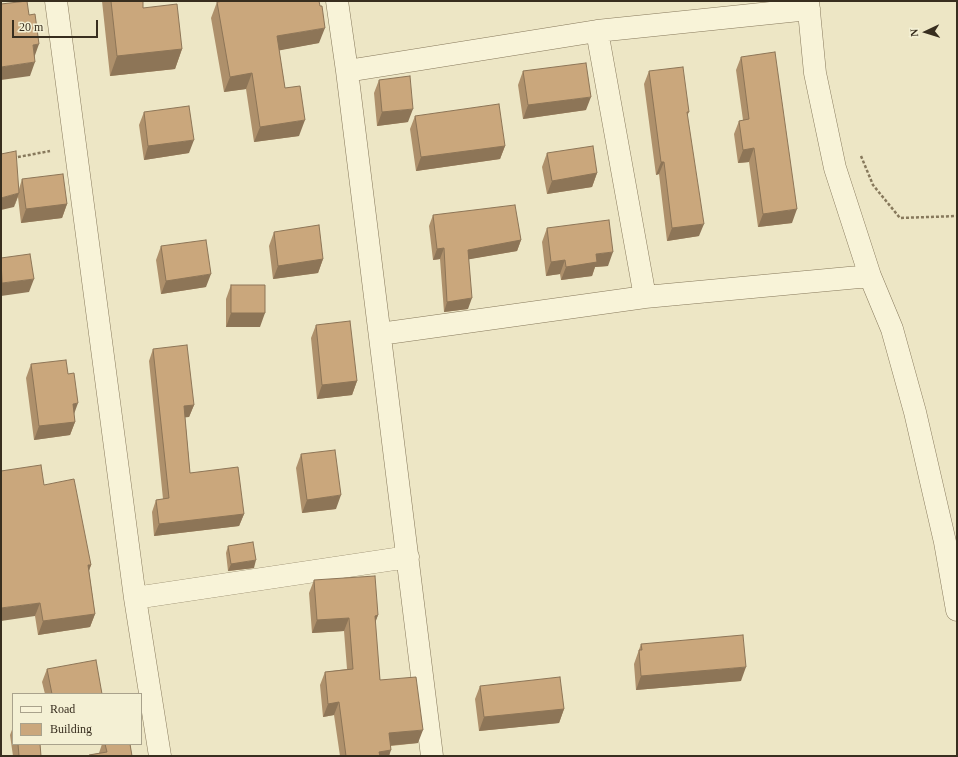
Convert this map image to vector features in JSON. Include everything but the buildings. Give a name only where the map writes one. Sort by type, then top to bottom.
[{"type":"street","points":[[56,1],[135,598],[160,756]]},
{"type":"street","points":[[337,1],[348,71],[432,756]]},
{"type":"street","points":[[348,71],[597,31],[809,5],[815,73],[835,168],[870,276],[892,328],[945,542],[957,610]]},
{"type":"street","points":[[597,31],[645,297]]},
{"type":"street","points":[[380,334],[645,297],[870,276]]},
{"type":"street","points":[[135,598],[408,557]]},
{"type":"path","points":[[8,159],[75,147]]},
{"type":"path","points":[[859,151],[873,186],[900,218],[957,216]]}]
